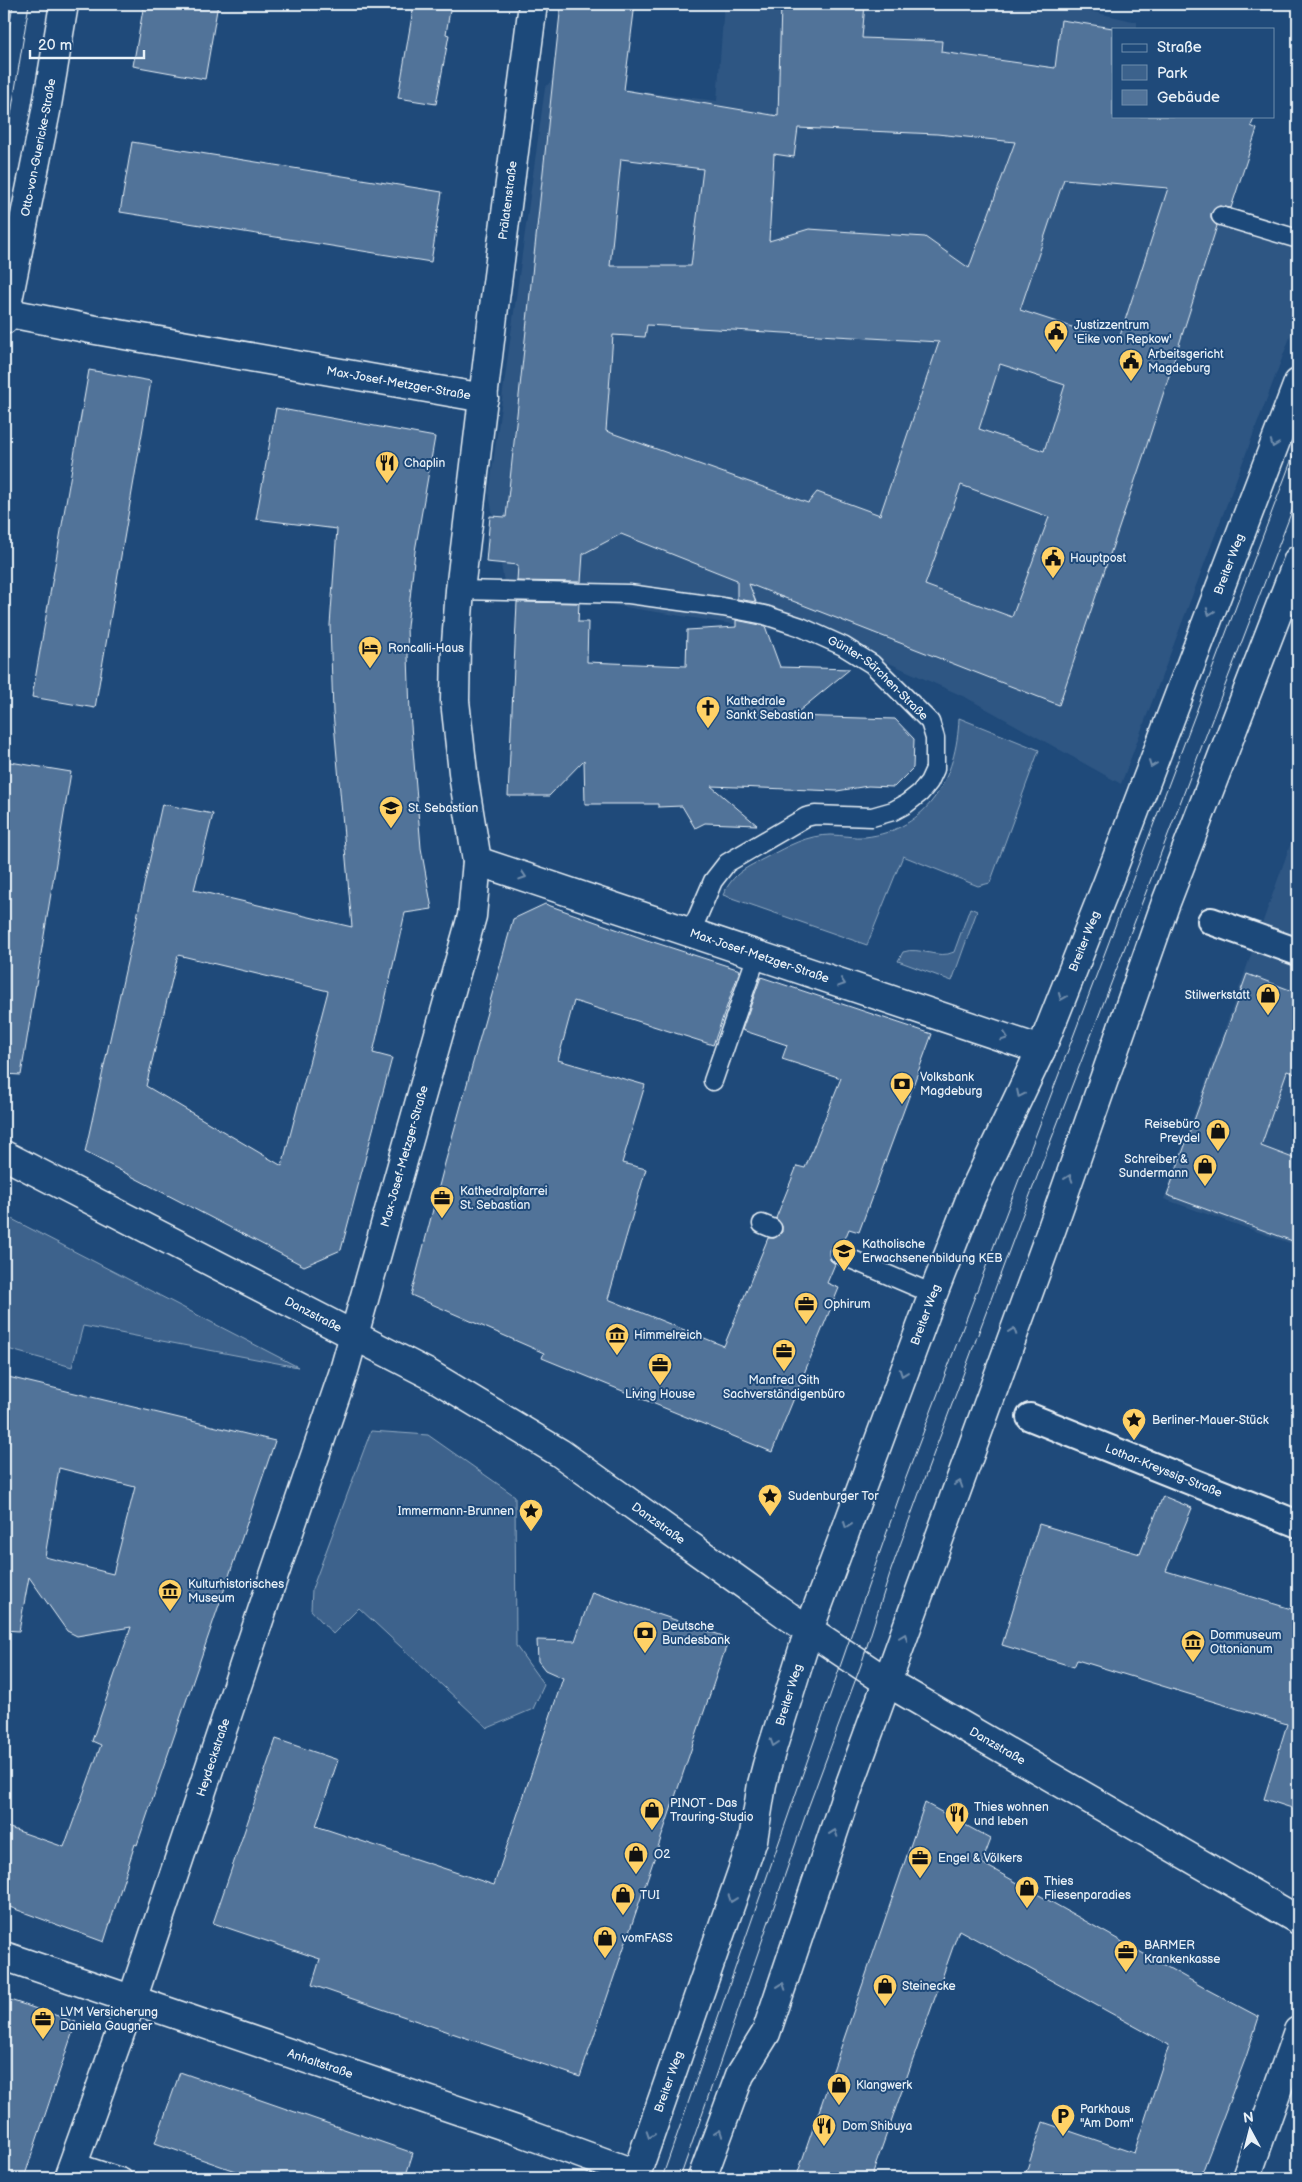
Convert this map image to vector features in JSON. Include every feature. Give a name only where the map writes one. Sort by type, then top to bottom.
[{"type":"street","name":"Otto-von-Guericke-Straße","points":[[4,314],[46,111],[64,4]]},
{"type":"street","name":"Prälatenstraße","points":[[484,398],[533,4]]},
{"type":"street","name":"Max-Josef-Metzger-Straße","points":[[4,314],[484,398],[460,590],[455,672],[464,781],[477,861],[472,916],[354,1334]]},
{"type":"street","name":"Breiter Weg","points":[[635,2176],[753,1840],[762,1784],[810,1630],[932,1294],[971,1197],[1041,1050],[1107,884],[1298,382]]},
{"type":"street","points":[[702,2178],[740,2075],[766,2033],[846,1795],[1052,1228],[1165,904],[1298,560]]},
{"type":"street","name":"Max-Josef-Metzger-Straße","points":[[477,861],[1041,1050]]},
{"type":"street","points":[[1211,920],[1298,952]]},
{"type":"street","name":"Danzstraße","points":[[4,1155],[429,1374],[560,1453],[788,1616],[887,1682],[1298,1920]]},
{"type":"street","name":"Heydeckstraße","points":[[71,2170],[132,2000],[343,1374],[354,1334]]},
{"type":"street","name":"Lothar-Kreyssig-Straße","points":[[1030,1417],[1298,1524]]},
{"type":"street","name":"Anhaltstraße","points":[[4,1956],[197,2020],[516,2130],[635,2176]]},
{"type":"street","points":[[1246,2178],[1298,2031]]},
{"type":"lane","points":[[1221,216],[1298,239]]},
{"type":"lane","name":"Günter-Särchen-Straße","points":[[460,590],[629,594],[723,607],[783,620],[843,646],[872,664],[930,722],[935,738],[935,769],[929,782],[920,793],[906,804],[872,817],[815,815],[806,817],[734,858],[713,881],[691,932]]},
{"type":"lane","points":[[713,1081],[757,955]]},
{"type":"lane","points":[[839,1254],[932,1294]]},
{"type":"lane","points":[[71,2170],[123,2178]]},
{"type":"shaded area","points":[[724,4],[1059,4],[1137,22],[1137,28],[1112,28],[1112,118],[1114,118],[1155,186],[1298,235],[1298,316],[1121,784],[967,698],[840,641],[505,588],[489,493],[545,88],[551,81],[717,101]]},
{"type":"shaded area","points":[[1298,823],[1298,1246],[1164,1199]]},
{"type":"green space","points":[[959,718],[1039,750],[990,883],[978,886],[903,856],[867,945],[723,895],[727,887],[741,872],[798,842],[822,835],[865,837],[887,832],[906,824],[922,812],[935,797],[945,780],[957,740]]},
{"type":"green space","points":[[970,908],[977,911],[952,981],[898,961],[903,952],[909,951],[942,955],[954,952]]},
{"type":"green space","points":[[4,1215],[298,1367],[83,1326],[72,1367],[4,1348]]},
{"type":"green space","points":[[371,1431],[428,1435],[515,1496],[516,1646],[544,1685],[533,1709],[488,1728],[359,1608],[333,1634],[311,1610],[312,1589]]},
{"type":"building","points":[[144,4],[218,4],[205,79],[133,66]]},
{"type":"building","points":[[414,4],[451,4],[446,34],[449,35],[436,104],[398,98]]},
{"type":"building","name":"Justizzentrum 'Eike von Repkow'","points":[[561,4],[635,4],[624,90],[778,116],[781,4],[865,4],[862,38],[942,41],[941,52],[1055,68],[1061,20],[1113,28],[1112,118],[1254,118],[1251,126],[1257,129],[1231,208],[1219,206],[1211,213],[1211,219],[1217,226],[1144,454],[1059,705],[749,584],[756,602],[737,599],[737,580],[621,534],[583,554],[581,582],[517,581],[518,565],[486,562],[490,516],[506,517]],"holes":[[[798,128],[937,134],[1015,142],[969,268],[925,237],[809,229],[769,241],[774,154],[794,157]],[[621,159],[703,169],[691,266],[610,266]],[[1064,179],[1168,188],[1118,342],[1020,310]],[[647,325],[939,342],[880,515],[817,492],[808,503],[606,431],[613,335],[645,337]],[[1000,364],[1065,385],[1044,451],[979,429]],[[961,485],[1049,517],[1012,617],[925,585]]]},
{"type":"building","points":[[132,142],[442,192],[431,262],[120,212]]},
{"type":"building","points":[[89,370],[151,381],[95,708],[32,697]]},
{"type":"building","points":[[276,408],[435,437],[415,551],[407,627],[410,713],[421,848],[432,909],[405,913],[373,1053],[392,1058],[341,1250],[304,1266],[85,1152],[162,804],[213,814],[194,890],[352,927],[333,712],[330,625],[337,529],[256,519]],"holes":[[[178,955],[328,991],[282,1166],[146,1086]]]},
{"type":"building","name":"Kathedrale Sankt Sebastian","points":[[517,602],[579,603],[578,622],[588,622],[587,662],[686,666],[687,630],[736,627],[736,620],[765,626],[780,667],[850,669],[793,716],[895,719],[914,739],[913,768],[894,787],[868,786],[837,791],[711,786],[757,825],[705,823],[695,828],[682,806],[658,807],[658,804],[585,804],[584,760],[549,796],[508,796]]},
{"type":"building","points":[[4,761],[71,772],[21,1075],[4,1074]]},
{"type":"building","points":[[545,904],[740,970],[713,1045],[574,1001],[558,1060],[645,1085],[622,1163],[646,1169],[608,1299],[724,1346],[768,1238],[774,1238],[782,1232],[782,1226],[776,1218],[797,1166],[805,1168],[841,1078],[782,1059],[787,1045],[742,1030],[761,977],[932,1034],[859,1232],[849,1229],[843,1244],[833,1245],[829,1250],[830,1260],[835,1264],[827,1283],[839,1288],[772,1452],[542,1358],[544,1353],[411,1295],[445,1163],[513,919]]},
{"type":"building","points":[[1247,974],[1298,993],[1298,1075],[1287,1071],[1261,1146],[1298,1160],[1298,1243],[1167,1195]]},
{"type":"building","name":"Kulturhistorisches Museum","points":[[4,1376],[275,1441],[137,1845],[135,1844],[104,1942],[4,1905],[4,1826],[64,1847],[101,1745],[92,1741],[131,1627],[77,1636],[67,1631],[29,1577],[19,1631],[4,1630]],"holes":[[[59,1468],[135,1487],[113,1574],[45,1557]]]},
{"type":"building","name":"Dommuseum Ottonianum","points":[[1163,1496],[1192,1508],[1166,1571],[1298,1611],[1298,1810],[1264,1799],[1287,1724],[1077,1660],[1074,1667],[1002,1645],[1039,1524],[1140,1554]]},
{"type":"building","points":[[592,1592],[729,1638],[580,2077],[312,1985],[320,1959],[213,1923],[276,1739],[338,1760],[316,1826],[494,1885],[563,1678],[545,1670],[538,1661],[537,1640],[575,1641]]},
{"type":"building","points":[[925,1803],[991,1839],[982,1863],[1259,2017],[1246,2057],[1200,2178],[1024,2178],[1043,2122],[1134,2153],[1169,2045],[959,1930],[871,2178],[796,2178]]},
{"type":"building","points":[[4,1998],[76,2022],[24,2178],[4,2178]]},
{"type":"building","points":[[180,2072],[413,2153],[405,2178],[255,2178],[155,2143]]},
{"type":"tram line","points":[[4,58],[13,4]]},
{"type":"tram line","points":[[4,157],[29,4]]},
{"type":"tram line","points":[[662,2178],[904,1483],[1298,443]]},
{"type":"tram line","points":[[680,2178],[808,1808],[861,1665],[891,1570],[922,1485],[1022,1216],[1298,495]]},
{"type":"place","name":"Justizzentrum 'Eike von Repkow'","points":[[1056,353]]},
{"type":"place","name":"Arbeitsgericht Magdeburg","points":[[1131,382]]},
{"type":"place","name":"Chaplin","points":[[387,484]]},
{"type":"place","name":"Hauptpost","points":[[1053,579]]},
{"type":"place","name":"Roncalli-Haus","points":[[370,669]]},
{"type":"place","name":"Kathedrale Sankt Sebastian","points":[[708,729]]},
{"type":"place","name":"St. Sebastian","points":[[391,829]]},
{"type":"place","name":"Stilwerkstatt","points":[[1268,1016]]},
{"type":"place","name":"Volksbank Magdeburg","points":[[902,1105]]},
{"type":"place","name":"Reisebüro Preydel","points":[[1218,1152]]},
{"type":"place","name":"Schreiber & Sundermann","points":[[1205,1187]]},
{"type":"place","name":"Kathedralpfarrei St. Sebastian","points":[[442,1219]]},
{"type":"place","name":"Katholische Erwachsenenbildung KEB","points":[[844,1272]]},
{"type":"place","name":"Ophirum","points":[[806,1325]]},
{"type":"place","name":"Himmelreich","points":[[617,1356]]},
{"type":"place","name":"Manfred Gith Sachverständigenbüro","points":[[784,1372]]},
{"type":"place","name":"Living House","points":[[660,1386]]},
{"type":"place","name":"Berliner-Mauer-Stück","points":[[1134,1441]]},
{"type":"place","name":"Sudenburger Tor","points":[[770,1517]]},
{"type":"place","name":"Immermann-Brunnen","points":[[531,1532]]},
{"type":"place","name":"Kulturhistorisches Museum","points":[[170,1612]]},
{"type":"place","name":"Deutsche Bundesbank","points":[[645,1654]]},
{"type":"place","name":"Dommuseum Ottonianum","points":[[1193,1663]]},
{"type":"place","name":"PINOT - Das Trauring-Studio","points":[[652,1831]]},
{"type":"place","name":"Thies wohnen und leben","points":[[957,1835]]},
{"type":"place","name":"O2","points":[[636,1875]]},
{"type":"place","name":"Engel & Völkers","points":[[920,1879]]},
{"type":"place","name":"Thies Fliesenparadies","points":[[1027,1909]]},
{"type":"place","name":"TUI","points":[[623,1916]]},
{"type":"place","name":"vomFASS","points":[[605,1959]]},
{"type":"place","name":"BARMER Krankenkasse","points":[[1126,1973]]},
{"type":"place","name":"Steinecke","points":[[885,2007]]},
{"type":"place","name":"LVM Versicherung Daniela Gaugner","points":[[43,2040]]},
{"type":"place","name":"Klangwerk","points":[[839,2106]]},
{"type":"place","name":"Parkhaus \"Am Dom\"","points":[[1063,2137]]},
{"type":"place","name":"Dom Shibuya","points":[[824,2147]]}]
